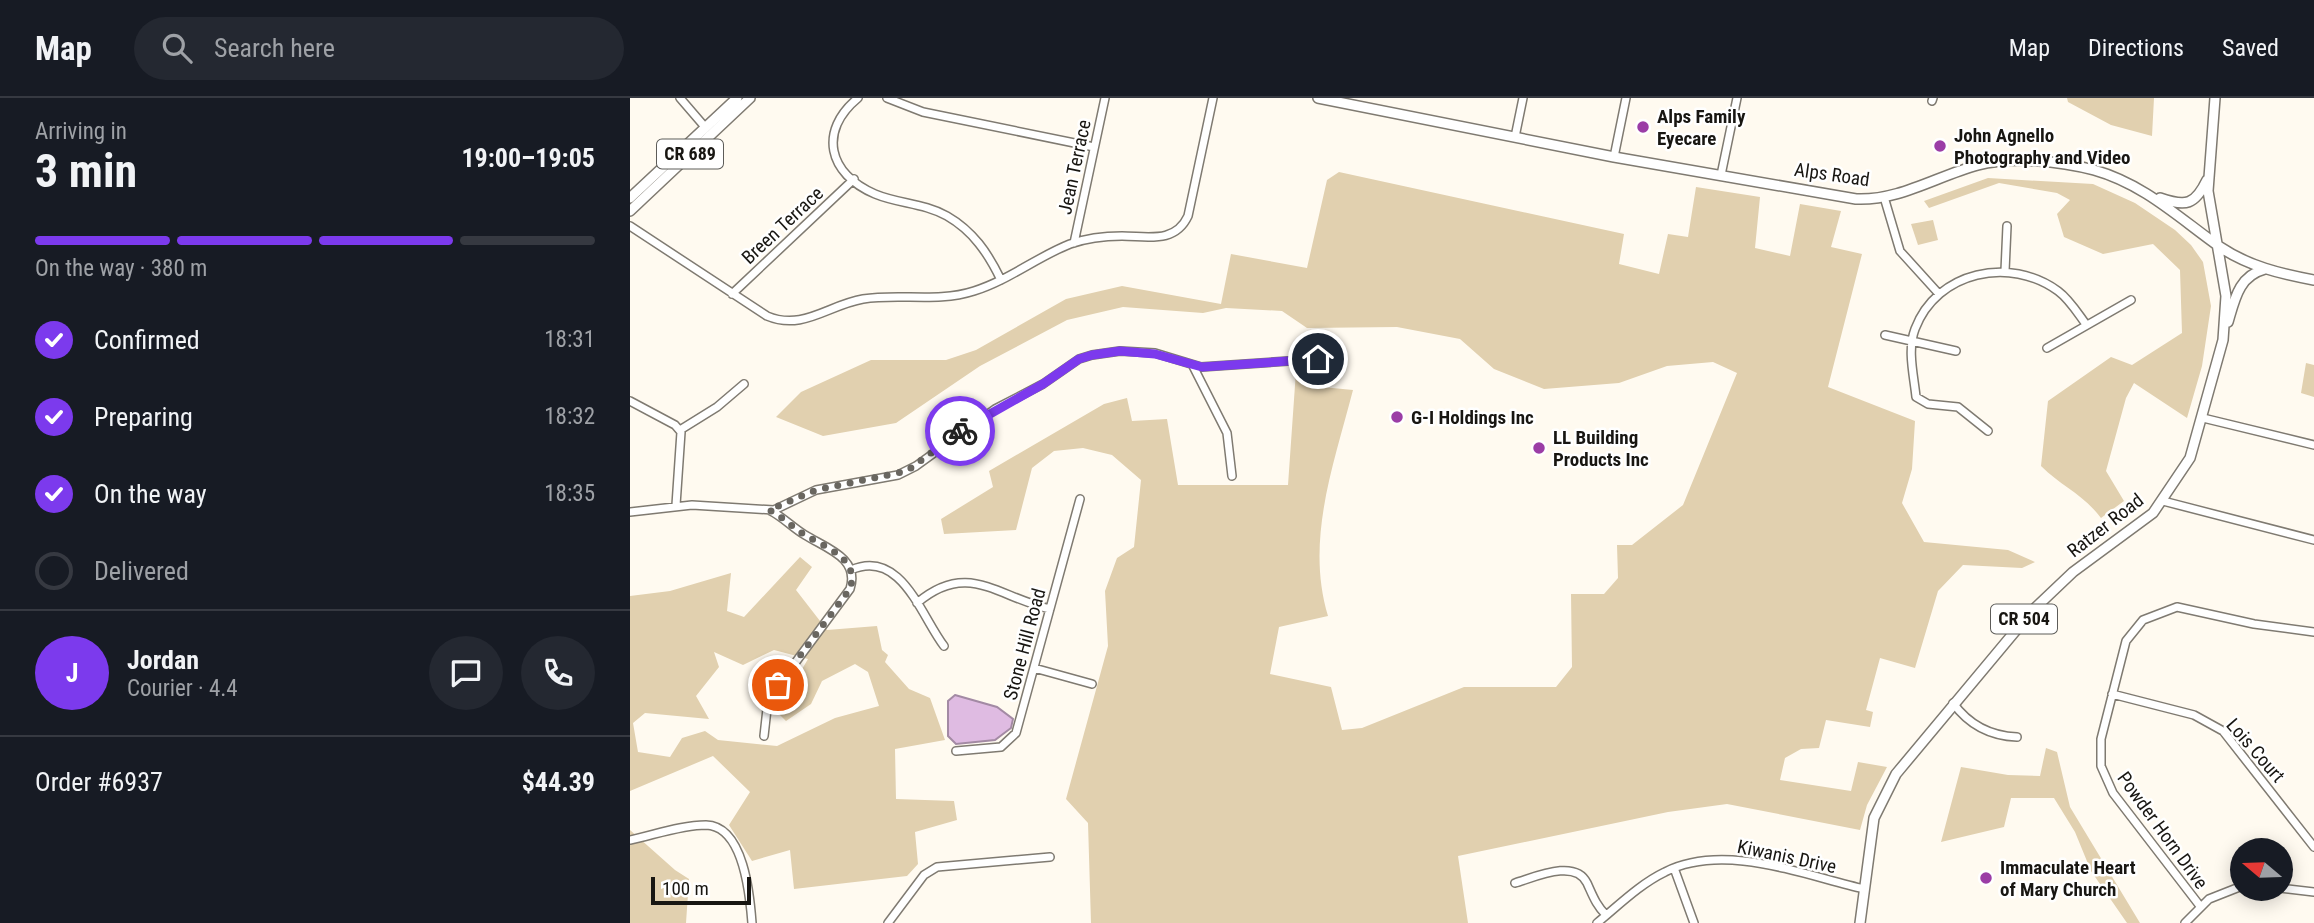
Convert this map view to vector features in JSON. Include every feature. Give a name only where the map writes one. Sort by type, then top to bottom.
[{"type":"main road","name":"CR 689","points":[[630,198],[737,98]]},
{"type":"main road","name":"CR 689","points":[[630,211],[750,98]]},
{"type":"main road","name":"Alps Road","points":[[1318,98],[1614,157],[1856,198],[1884,197],[1977,165],[2009,161],[2094,170],[2150,195],[2220,247],[2265,269],[2314,280]]},
{"type":"main road","name":"Ratzer Road","points":[[1860,923],[1870,835],[1882,799],[1896,774],[1952,703],[2048,594],[2146,520],[2163,501],[2190,458],[2223,340],[2226,296],[2220,247],[2211,213],[2209,175],[2215,98]]},
{"type":"main road","points":[[2150,195],[2171,202],[2192,202],[2199,197],[2209,175]]},
{"type":"main road","points":[[2223,340],[2242,281],[2248,275],[2265,269]]},
{"type":"street","points":[[680,98],[705,127]]},
{"type":"street","points":[[858,98],[839,118],[832,139],[835,154],[854,179],[873,193],[922,206],[958,223],[983,246],[1001,280]]},
{"type":"street","points":[[887,98],[923,112],[1094,147]]},
{"type":"street","name":"Jean Terrace","points":[[1074,243],[1105,98]]},
{"type":"street","points":[[630,226],[767,316],[792,322],[808,320],[862,299],[944,298],[1001,280],[1074,243],[1110,236],[1162,237],[1183,225],[1190,209],[1213,98]]},
{"type":"street","points":[[1515,137],[1523,98]]},
{"type":"street","points":[[1614,157],[1626,98]]},
{"type":"street","points":[[1721,175],[1737,98]]},
{"type":"street","name":"Breen Terrace","points":[[732,294],[854,179]]},
{"type":"street","points":[[1884,197],[1900,251],[1940,294]]},
{"type":"street","points":[[2005,271],[2007,226]]},
{"type":"street","points":[[1988,431],[1958,407],[1928,404],[1916,397],[1912,341],[1923,311],[1961,279],[2005,271],[2037,278],[2060,292],[2085,323]]},
{"type":"street","points":[[2047,348],[2085,323],[2131,300]]},
{"type":"street","points":[[1885,335],[1956,351]]},
{"type":"street","points":[[630,512],[676,505],[769,510],[816,490],[907,471],[967,427],[1043,384],[1079,359],[1106,352],[1135,351],[1176,359],[1193,366],[1318,359]]},
{"type":"street","points":[[1193,366],[1227,433],[1232,476]]},
{"type":"street","points":[[680,430],[717,407],[744,384]]},
{"type":"street","points":[[630,401],[665,418],[680,430],[683,444],[676,505]]},
{"type":"street","points":[[2203,418],[2314,445]]},
{"type":"street","name":"Stone Hill Road","points":[[956,751],[994,748],[1013,739],[1080,499]]},
{"type":"street","points":[[2163,501],[2314,540]]},
{"type":"street","points":[[764,736],[771,697],[850,589],[851,570],[833,550],[769,510]]},
{"type":"street","points":[[851,570],[864,565],[885,569],[897,577],[944,646]]},
{"type":"street","points":[[917,603],[946,585],[973,582],[1050,609]]},
{"type":"street","name":"Powder Horn Drive","points":[[2200,906],[2113,793],[2103,773],[2100,745],[2129,635],[2143,620],[2162,610],[2186,607],[2254,624],[2313,631]]},
{"type":"street","points":[[1034,668],[1091,684]]},
{"type":"street","name":"Lois Court","points":[[2112,694],[2194,715],[2223,731],[2314,847]]},
{"type":"street","points":[[1952,703],[1965,718],[1983,729],[2017,737]]},
{"type":"street","points":[[630,840],[704,825],[717,828],[729,838],[744,869],[752,923]]},
{"type":"street","points":[[888,923],[924,875],[937,867],[1050,857]]},
{"type":"street","name":"Kiwanis Drive","points":[[1597,923],[1653,879],[1674,868],[1703,860],[1731,859],[1864,889]]},
{"type":"street","points":[[1674,868],[1694,923]]},
{"type":"street","points":[[1515,883],[1562,871],[1573,872],[1583,878],[1596,905],[1606,915]]},
{"type":"street","points":[[2185,923],[2200,906],[2219,893],[2230,890]]},
{"type":"street","points":[[2293,890],[2314,892]]},
{"type":"shaded area","points":[[2067,98],[2154,98],[2152,136],[2111,125],[2068,102]]},
{"type":"shaded area","points":[[1339,172],[1624,234],[1619,264],[1659,274],[1668,234],[1688,237],[1696,187],[1760,197],[1755,248],[1790,256],[1800,204],[1841,211],[1831,247],[1862,254],[1828,387],[1915,421],[1912,469],[1902,503],[1924,542],[2008,550],[2035,562],[2022,568],[1963,565],[1938,591],[1915,668],[1880,658],[1866,710],[1873,712],[1870,727],[1826,720],[1819,748],[1801,749],[1785,758],[1780,780],[1851,791],[1858,762],[1887,767],[1867,805],[1860,830],[1727,804],[1668,812],[1458,856],[1468,923],[1091,923],[1088,823],[1066,799],[1108,646],[1105,591],[1117,558],[1134,547],[1141,480],[1112,455],[1083,448],[1054,451],[1032,468],[1016,530],[944,534],[941,519],[993,487],[989,471],[1104,404],[1127,398],[1132,421],[1167,419],[1178,485],[1288,485],[1296,371],[1322,387],[1353,390],[1331,474],[1321,531],[1322,588],[1328,616],[1279,627],[1270,674],[1331,687],[1342,730],[1362,728],[1464,687],[1556,687],[1572,667],[1571,594],[1604,594],[1618,578],[1617,545],[1632,545],[1683,505],[1737,373],[1713,362],[1667,366],[1619,383],[1544,389],[1494,369],[1460,339],[1397,327],[1307,328],[1282,311],[1226,308],[1203,313],[1123,307],[1067,320],[980,366],[896,423],[823,436],[776,417],[801,392],[871,360],[946,360],[976,350],[1066,299],[1122,286],[1221,304],[1231,254],[1307,268],[1327,180]]},
{"type":"shaded area","points":[[1988,178],[2093,184],[2135,203],[2175,230],[2191,245],[2203,262],[2211,306],[2202,366],[2187,418],[2134,383],[2126,398],[2106,471],[2124,501],[2101,518],[2087,502],[2041,466],[2048,401],[2111,357],[2132,365],[2182,333],[2180,270],[2153,244],[2103,254],[2064,237],[2057,214],[2070,200],[2057,193],[1999,183],[1929,208],[1924,201]]},
{"type":"shaded area","points":[[1933,220],[1938,240],[1918,245],[1911,224]]},
{"type":"shaded area","points":[[2306,363],[2314,365],[2314,397],[2301,393]]},
{"type":"shaded area","points":[[800,557],[812,567],[796,590],[827,630],[877,626],[882,650],[888,655],[885,662],[909,689],[930,698],[945,740],[895,749],[896,799],[954,801],[957,820],[915,832],[918,864],[907,876],[794,889],[790,850],[752,861],[729,825],[750,792],[713,756],[630,791],[630,596],[670,591],[731,573],[727,611],[744,617]],"holes":[[[774,650],[808,659],[777,712],[786,721],[811,704],[822,681],[855,664],[868,672],[879,706],[835,718],[777,746],[718,740],[705,731],[682,738],[670,757],[638,752],[633,723],[645,713],[709,719],[696,696],[719,667],[714,652],[743,665]]]},
{"type":"shaded area","points":[[955,695],[997,707],[1013,719],[1011,728],[995,740],[956,744],[948,736],[948,701]]},
{"type":"shaded area","points":[[2046,748],[2057,752],[2070,807],[2140,923],[2127,923],[2091,871],[2075,832],[2054,798],[2011,798],[2004,827],[1941,842],[1961,767],[2008,775],[2040,776]]},
{"type":"shaded area","points":[[630,830],[689,879],[686,923],[630,923]]},
{"type":"way so far","points":[[778,685],[850,589],[852,573],[840,555],[769,510],[816,490],[898,475],[916,466],[960,431]]},
{"type":"place","name":"Alps Family Eyecare","points":[[1643,127]]},
{"type":"place","name":"John Agnello Photography and Video","points":[[1940,146]]},
{"type":"place","name":"G-I Holdings Inc","points":[[1397,417]]},
{"type":"place","name":"LL Building Products Inc","points":[[1539,448]]},
{"type":"place","name":"Immaculate Heart of Mary Church","points":[[1986,878]]},
{"type":"route","points":[[960,431],[1043,384],[1079,359],[1106,352],[1135,351],[1155,354],[1196,367],[1318,359]]}]
